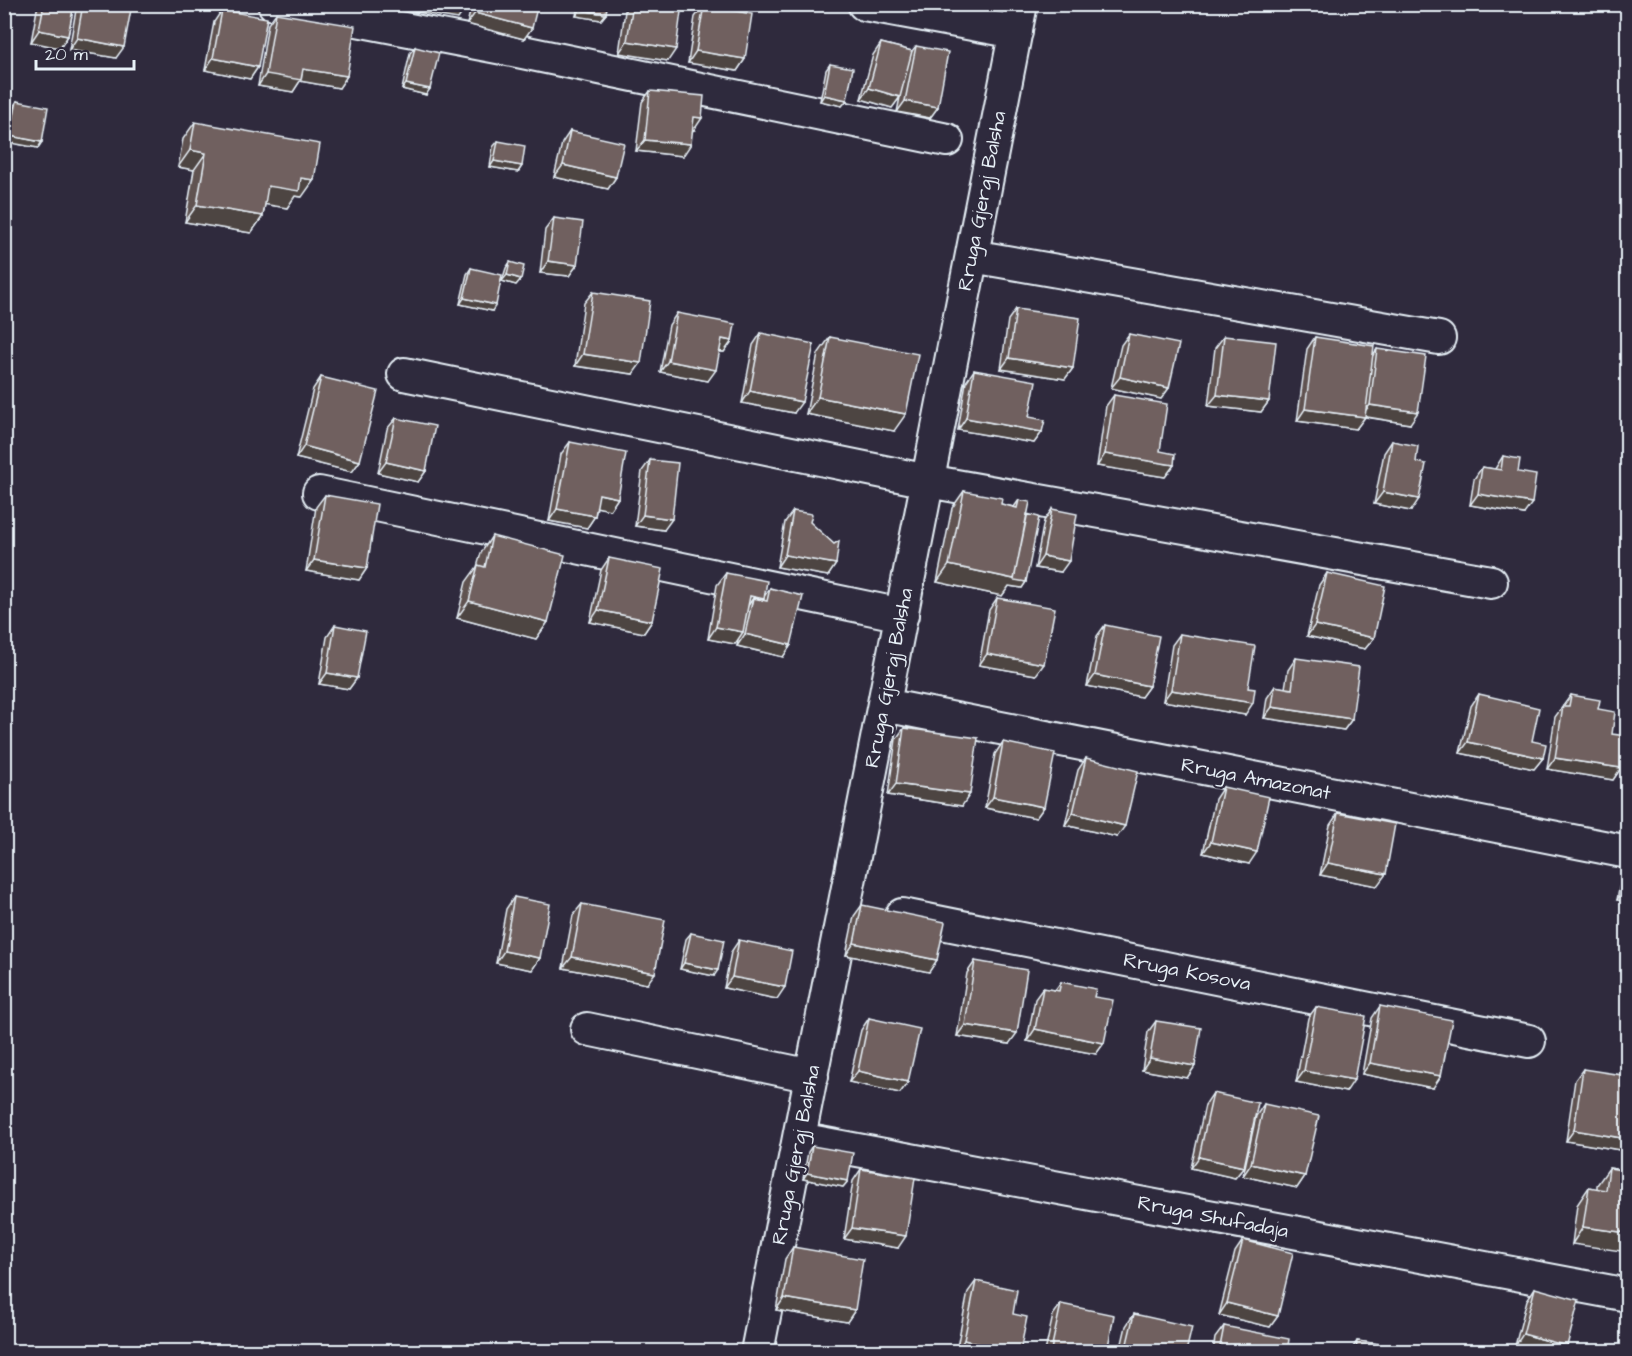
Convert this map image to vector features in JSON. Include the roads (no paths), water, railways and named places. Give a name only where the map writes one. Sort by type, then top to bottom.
[{"type":"street","points":[[274,4],[508,49],[947,140]]},
{"type":"street","points":[[864,4],[1018,18]]},
{"type":"street","name":"Rruga Gjergj Balsha","points":[[757,1352],[812,1076],[864,908],[884,705],[1018,18]]},
{"type":"street","points":[[972,256],[1439,338]]},
{"type":"street","points":[[404,374],[928,481],[1491,582]]},
{"type":"street","points":[[319,493],[902,615]]},
{"type":"street","name":"Rruga Amazonat","points":[[884,705],[1628,852]]},
{"type":"street","name":"Rruga Kosova","points":[[864,908],[1528,1041]]},
{"type":"street","points":[[587,1029],[812,1076]]},
{"type":"street","name":"Rruga Shufadaja","points":[[799,1139],[1628,1295]]}]
